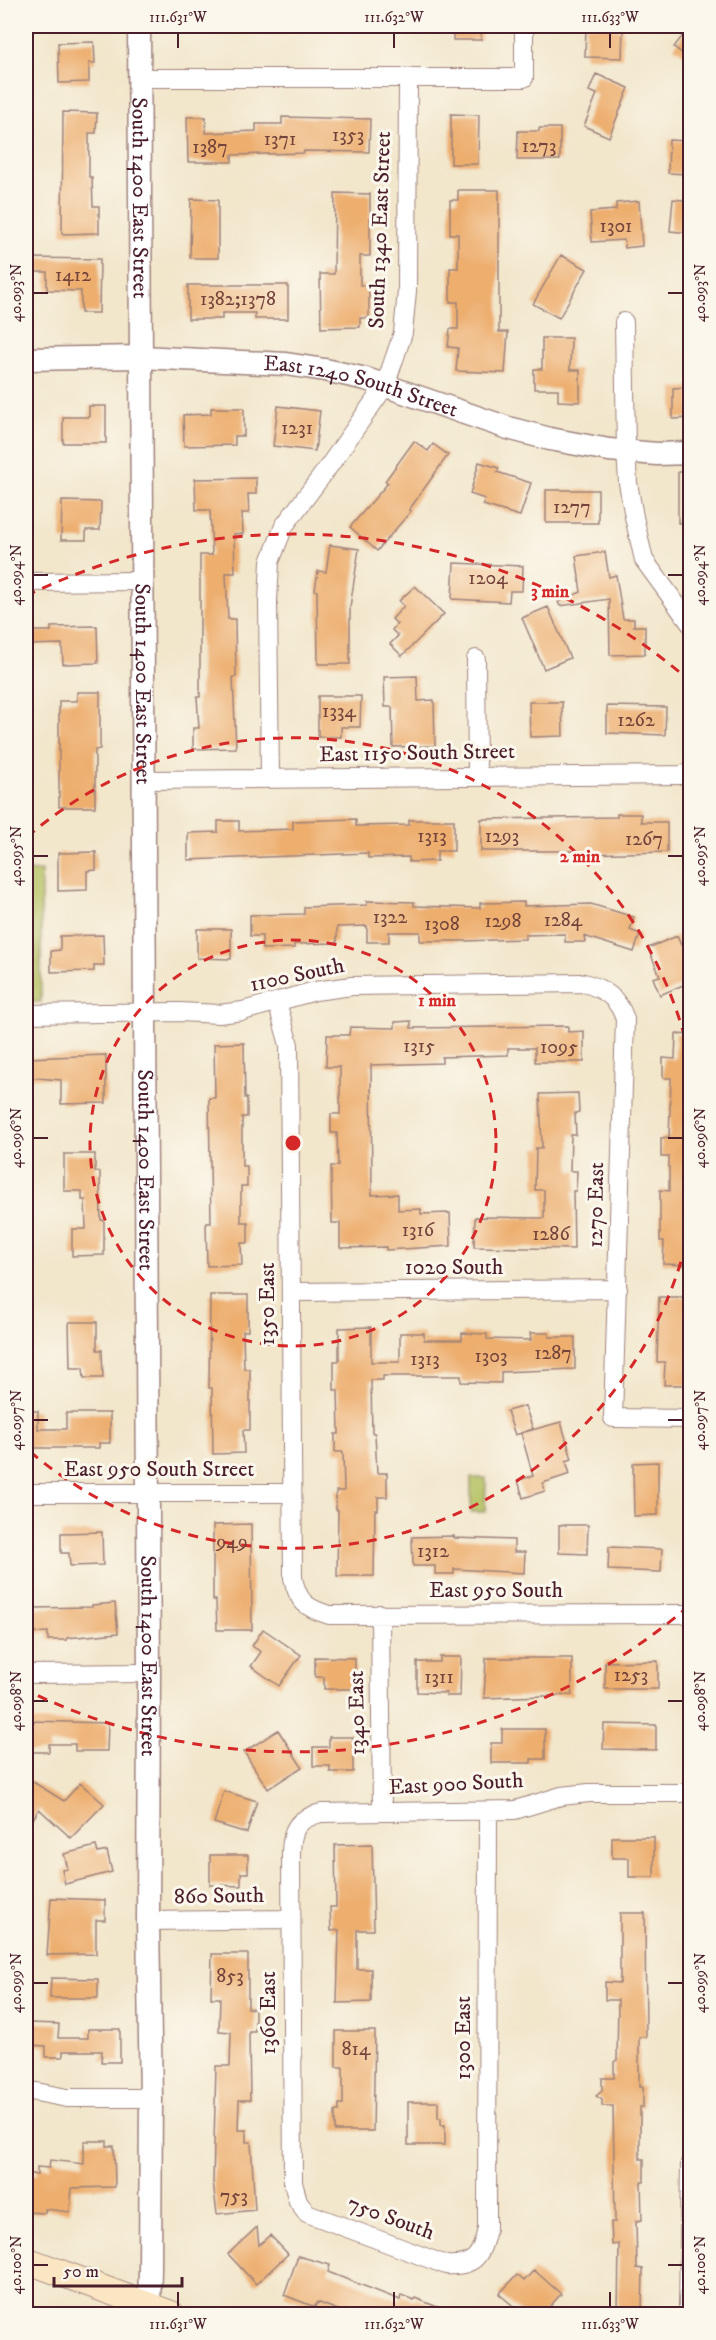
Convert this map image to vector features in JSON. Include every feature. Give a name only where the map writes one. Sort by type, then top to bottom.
[{"type":"main road","points":[[26,2260],[156,2312]]},
{"type":"street","name":"South 1400 East Street","points":[[139,26],[149,1673],[148,1921],[156,2312]]},
{"type":"street","points":[[139,78],[524,78],[524,26]]},
{"type":"street","name":"South 1340 East Street","points":[[270,779],[268,601],[270,562],[284,526],[385,386],[403,333],[407,291],[408,77]]},
{"type":"street","points":[[624,322],[628,483],[644,560],[690,623]]},
{"type":"street","name":"East 1240 South Street","points":[[26,359],[141,357],[286,364],[325,370],[385,386],[508,428],[592,448],[690,453]]},
{"type":"street","points":[[26,582],[142,581]]},
{"type":"street","points":[[476,659],[477,776]]},
{"type":"street","name":"East 1150 South Street","points":[[144,780],[681,775],[690,773]]},
{"type":"street","name":"1100 South","points":[[26,1014],[219,1014],[243,1011],[315,991],[352,986],[584,983],[598,987],[612,997]]},
{"type":"street","name":"1270 East","points":[[612,997],[620,1007],[624,1019],[614,1418],[690,1419]]},
{"type":"street","name":"1350 East","points":[[277,1002],[289,1045],[293,1578],[297,1594],[304,1604]]},
{"type":"street","name":"1020 South","points":[[291,1292],[618,1289]]},
{"type":"street","name":"East 950 South Street","points":[[26,1493],[292,1493]]},
{"type":"street","name":"East 950 South","points":[[304,1604],[315,1611],[329,1615],[690,1614]]},
{"type":"street","name":"1340 East","points":[[380,1614],[382,1812]]},
{"type":"street","points":[[26,1674],[149,1673]]},
{"type":"street","name":"East 900 South","points":[[297,1824],[309,1816],[321,1813],[515,1810],[561,1796],[590,1793],[690,1793]]},
{"type":"street","name":"1300 East","points":[[473,2261],[478,2256],[487,2229],[488,1811]]},
{"type":"street","name":"1360 East","points":[[297,1824],[291,1839],[291,1919],[293,2183],[298,2201]]},
{"type":"street","name":"860 South","points":[[148,1921],[291,1919]]},
{"type":"street","points":[[26,2090],[67,2098],[151,2098]]},
{"type":"street","points":[[688,2314],[690,2163]]},
{"type":"street","name":"750 South","points":[[298,2201],[307,2213],[447,2265],[460,2266],[473,2261]]},
{"type":"green space","points":[[41,871],[41,1002],[26,1002],[26,872]]},
{"type":"green space","points":[[471,1478],[486,1478],[485,1512],[471,1512]]},
{"type":"building","points":[[453,26],[481,26],[481,40],[453,40]]},
{"type":"building","points":[[586,26],[612,26],[612,29],[623,29],[622,58],[585,57]]},
{"type":"building","points":[[690,26],[690,59],[674,47]]},
{"type":"building","points":[[94,42],[95,63],[89,63],[89,82],[59,83],[58,43]]},
{"type":"building","points":[[596,74],[629,88],[609,137],[584,126],[597,94],[589,91]]},
{"type":"building","points":[[63,112],[97,113],[96,133],[89,133],[89,177],[92,177],[93,206],[99,206],[99,233],[62,234]]},
{"type":"building","points":[[451,114],[479,115],[478,164],[451,164]]},
{"type":"building","points":[[187,117],[206,117],[206,133],[256,131],[256,124],[282,124],[282,117],[370,119],[369,152],[304,151],[304,153],[232,155],[232,162],[188,162]]},
{"type":"building","points":[[539,128],[560,128],[560,160],[517,160],[518,131],[539,131]]},
{"type":"building","points":[[669,140],[687,141],[686,174],[668,173]]},
{"type":"building","points":[[458,190],[499,190],[499,332],[508,332],[505,373],[456,371],[458,348],[448,347],[450,329],[458,329],[458,302],[450,302],[450,268],[458,268],[458,234],[450,234],[450,200],[458,200]]},
{"type":"building","points":[[335,193],[370,194],[370,256],[360,256],[360,285],[369,285],[369,318],[360,318],[360,327],[321,328],[320,274],[334,274]]},
{"type":"building","points":[[191,199],[218,200],[218,258],[190,258]]},
{"type":"building","points":[[673,199],[690,201],[690,233],[670,231]]},
{"type":"building","points":[[639,201],[642,246],[625,248],[624,240],[592,242],[590,212],[616,210],[616,203]]},
{"type":"building","points":[[561,255],[587,269],[559,318],[533,304]]},
{"type":"building","points":[[26,258],[100,259],[99,313],[81,313],[81,291],[47,290],[47,272],[26,272]]},
{"type":"building","points":[[188,285],[288,285],[288,319],[255,319],[255,313],[222,313],[222,319],[188,319]]},
{"type":"building","points":[[542,338],[571,338],[570,370],[580,370],[580,402],[558,401],[558,389],[534,389],[534,369],[542,369]]},
{"type":"building","points":[[690,387],[690,418],[673,419],[673,388]]},
{"type":"building","points":[[89,406],[106,406],[106,443],[63,443],[63,417],[89,417]]},
{"type":"building","points":[[278,406],[320,411],[315,451],[273,446]]},
{"type":"building","points":[[211,408],[244,408],[244,436],[235,436],[235,445],[184,446],[183,415],[211,414]]},
{"type":"building","points":[[414,441],[428,451],[433,444],[448,455],[409,510],[411,511],[377,551],[350,527],[388,483],[385,481]]},
{"type":"building","points":[[479,462],[499,468],[497,472],[531,483],[520,516],[483,505],[485,499],[470,494]]},
{"type":"building","points":[[678,472],[690,472],[690,523],[678,523]]},
{"type":"building","points":[[256,478],[256,494],[248,494],[249,513],[242,513],[243,534],[234,534],[235,573],[226,573],[228,619],[235,619],[236,677],[233,677],[236,748],[193,749],[193,728],[199,728],[197,697],[200,697],[200,555],[212,555],[210,510],[196,510],[195,479]]},
{"type":"building","points":[[546,490],[598,490],[598,523],[546,523]]},
{"type":"building","points":[[62,501],[101,502],[100,530],[86,530],[86,540],[61,540]]},
{"type":"building","points":[[330,545],[359,549],[350,607],[350,664],[318,664],[317,591],[315,590],[318,571],[326,572]]},
{"type":"building","points":[[605,552],[609,577],[616,575],[623,619],[634,619],[634,626],[645,626],[645,654],[610,655],[609,599],[560,606],[558,602],[581,592],[576,556]]},
{"type":"building","points":[[454,563],[523,566],[522,591],[510,591],[509,602],[452,599]]},
{"type":"building","points":[[415,586],[444,614],[402,656],[390,644],[398,636],[392,630],[397,624],[392,619],[404,606],[399,601]]},
{"type":"building","points":[[548,607],[570,658],[544,669],[522,618]]},
{"type":"building","points":[[97,626],[98,663],[63,664],[62,644],[26,645],[26,631],[51,631],[51,627]]},
{"type":"building","points":[[417,676],[418,701],[434,700],[435,746],[393,747],[392,707],[385,707],[384,677]]},
{"type":"building","points":[[77,692],[100,692],[100,749],[95,750],[95,807],[59,807],[59,701],[77,701]]},
{"type":"building","points":[[318,696],[361,696],[360,727],[341,727],[341,737],[318,737]]},
{"type":"building","points":[[529,702],[562,702],[563,736],[530,737]]},
{"type":"building","points":[[607,706],[666,707],[665,735],[607,733]]},
{"type":"building","points":[[617,814],[641,814],[641,822],[667,822],[667,852],[582,854],[582,851],[481,851],[481,819],[617,817]]},
{"type":"building","points":[[356,819],[356,826],[409,825],[409,820],[454,820],[454,851],[437,851],[437,861],[409,862],[409,857],[368,858],[368,853],[188,860],[188,833],[218,832],[218,821],[239,821],[239,831],[293,829],[293,821]]},
{"type":"building","points":[[96,852],[96,870],[87,871],[87,890],[58,891],[58,853]]},
{"type":"building","points":[[367,901],[414,902],[414,906],[480,908],[480,903],[524,902],[524,906],[591,904],[634,917],[630,930],[640,934],[634,952],[584,936],[585,942],[565,942],[565,934],[525,935],[525,939],[420,941],[420,932],[389,932],[389,942],[367,942],[367,926],[337,927],[337,943],[294,944],[294,948],[262,949],[262,936],[250,936],[250,915],[304,914],[304,907],[367,905]]},
{"type":"building","points":[[197,929],[231,929],[231,959],[197,958]]},
{"type":"building","points":[[103,935],[104,965],[94,965],[94,971],[51,972],[51,951],[60,950],[60,936]]},
{"type":"building","points":[[677,936],[681,945],[687,942],[690,951],[690,982],[660,995],[653,978],[660,976],[648,948]]},
{"type":"building","points":[[411,1021],[411,1028],[568,1026],[568,1032],[584,1031],[584,1062],[535,1062],[535,1048],[508,1048],[508,1055],[442,1057],[442,1063],[371,1065],[372,1195],[398,1194],[398,1210],[421,1209],[421,1214],[450,1213],[451,1246],[386,1250],[386,1247],[340,1248],[340,1223],[332,1223],[331,1166],[338,1166],[337,1133],[331,1133],[331,1114],[340,1114],[340,1067],[326,1067],[327,1035],[349,1035],[350,1027],[395,1028],[395,1022]]},
{"type":"building","points":[[676,1034],[690,1035],[690,1265],[663,1264],[664,1241],[660,1241],[660,1190],[669,1191],[669,1157],[661,1157],[661,1138],[669,1137],[671,1078],[663,1078],[663,1058],[675,1059]]},
{"type":"building","points":[[244,1043],[247,1117],[242,1117],[242,1166],[247,1166],[247,1186],[241,1186],[241,1222],[248,1222],[248,1243],[241,1243],[242,1265],[207,1266],[206,1223],[211,1223],[209,1098],[215,1098],[214,1044]]},
{"type":"building","points":[[106,1055],[106,1103],[61,1104],[61,1080],[26,1077],[26,1058]]},
{"type":"building","points":[[578,1093],[579,1112],[575,1113],[576,1135],[571,1135],[570,1171],[577,1171],[576,1191],[573,1191],[574,1249],[474,1247],[475,1217],[544,1218],[544,1190],[535,1190],[536,1148],[542,1148],[540,1094]]},
{"type":"building","points":[[64,1154],[95,1154],[95,1172],[100,1172],[104,1255],[72,1256],[72,1229],[86,1229],[85,1200],[82,1200],[82,1191],[64,1191]]},
{"type":"building","points":[[210,1295],[248,1295],[248,1331],[243,1331],[244,1369],[250,1369],[250,1430],[243,1430],[244,1453],[213,1454],[212,1388],[209,1388]]},
{"type":"building","points":[[659,1297],[690,1297],[690,1385],[664,1385],[665,1362],[657,1362]]},
{"type":"building","points":[[69,1322],[97,1322],[97,1350],[102,1350],[103,1378],[84,1378],[83,1368],[70,1368]]},
{"type":"building","points":[[371,1327],[371,1362],[400,1362],[400,1333],[424,1333],[424,1340],[462,1340],[462,1333],[487,1334],[487,1339],[531,1340],[530,1333],[549,1333],[549,1337],[575,1337],[575,1369],[501,1372],[501,1383],[461,1382],[461,1376],[383,1376],[383,1380],[371,1380],[372,1433],[375,1433],[377,1473],[387,1473],[387,1497],[378,1497],[378,1510],[375,1510],[374,1576],[337,1576],[336,1491],[344,1491],[343,1452],[335,1452],[335,1434],[339,1434],[338,1390],[334,1390],[334,1361],[339,1361],[339,1328]]},
{"type":"building","points":[[525,1406],[533,1429],[515,1435],[507,1411]]},
{"type":"building","points":[[26,1411],[38,1411],[38,1429],[66,1429],[66,1413],[110,1413],[110,1443],[99,1443],[99,1448],[26,1448]]},
{"type":"building","points":[[561,1422],[572,1459],[566,1461],[570,1474],[543,1483],[545,1491],[523,1498],[518,1480],[533,1476],[521,1433]]},
{"type":"building","points":[[658,1462],[658,1515],[634,1516],[633,1463]]},
{"type":"building","points":[[251,1524],[252,1630],[217,1630],[216,1600],[213,1600],[213,1525]]},
{"type":"building","points":[[559,1525],[588,1525],[587,1554],[559,1553]]},
{"type":"building","points":[[102,1532],[103,1565],[70,1566],[69,1553],[61,1553],[61,1533]]},
{"type":"building","points":[[454,1536],[454,1538],[514,1540],[514,1552],[525,1552],[524,1573],[454,1569],[454,1574],[435,1574],[435,1566],[413,1566],[412,1537]]},
{"type":"building","points":[[609,1547],[662,1549],[661,1572],[608,1570]]},
{"type":"building","points":[[115,1603],[118,1633],[67,1638],[67,1640],[48,1640],[48,1632],[34,1633],[33,1608],[92,1607],[92,1605]]},
{"type":"building","points":[[263,1629],[301,1655],[279,1686],[251,1666],[261,1652],[252,1646]]},
{"type":"building","points":[[315,1657],[355,1658],[355,1689],[324,1689],[324,1677],[315,1677]]},
{"type":"building","points":[[440,1657],[461,1657],[460,1696],[417,1692],[417,1662],[440,1662]]},
{"type":"building","points":[[486,1658],[572,1658],[572,1695],[484,1698]]},
{"type":"building","points":[[658,1661],[658,1689],[605,1689],[605,1662]]},
{"type":"building","points":[[30,1721],[108,1723],[107,1751],[75,1751],[75,1744],[49,1744],[49,1752],[26,1752],[26,1734],[30,1734]]},
{"type":"building","points":[[604,1724],[656,1725],[656,1750],[603,1749]]},
{"type":"building","points":[[502,1729],[545,1729],[545,1759],[531,1759],[531,1763],[491,1763],[491,1743],[502,1743]]},
{"type":"building","points":[[278,1730],[302,1767],[268,1789],[244,1752]]},
{"type":"building","points":[[329,1737],[353,1737],[353,1772],[330,1772],[330,1766],[313,1766],[313,1747],[329,1747]]},
{"type":"building","points":[[30,1780],[64,1801],[80,1783],[104,1804],[71,1838],[39,1809],[26,1831],[26,1787]]},
{"type":"building","points":[[224,1791],[257,1801],[247,1833],[214,1823]]},
{"type":"building","points":[[612,1837],[654,1837],[654,1877],[629,1877],[629,1858],[612,1858]]},
{"type":"building","points":[[372,1844],[374,1930],[357,1930],[357,1969],[371,1969],[371,2002],[337,2003],[339,1930],[331,1931],[330,1907],[336,1907],[335,1845]]},
{"type":"building","points":[[96,1846],[98,1853],[107,1851],[112,1872],[65,1884],[62,1870],[68,1869],[64,1854]]},
{"type":"building","points":[[210,1855],[248,1855],[248,1873],[241,1873],[241,1886],[210,1885]]},
{"type":"building","points":[[51,1898],[105,1900],[105,1920],[96,1920],[96,1954],[47,1955]]},
{"type":"building","points":[[620,1913],[645,1913],[646,2037],[639,2037],[639,2087],[643,2087],[643,2107],[640,2107],[640,2159],[644,2159],[644,2182],[641,2182],[642,2220],[636,2221],[637,2268],[643,2269],[642,2314],[618,2314],[619,2244],[612,2245],[611,2222],[615,2222],[613,2106],[602,2106],[602,2100],[596,2096],[602,2091],[602,2078],[614,2078],[614,2062],[617,2060],[618,2000],[605,2000],[605,1982],[620,1983]]},
{"type":"building","points":[[212,1954],[248,1954],[248,2008],[255,2009],[255,2032],[249,2032],[250,2100],[239,2100],[238,2130],[246,2130],[246,2142],[251,2142],[255,2210],[217,2214],[213,2182],[216,2066],[230,2066],[231,2032],[219,2031],[220,1998],[211,1998]]},
{"type":"building","points":[[51,1978],[98,1979],[98,1998],[50,1998]]},
{"type":"building","points":[[30,2023],[59,2024],[58,2038],[88,2038],[88,2029],[120,2029],[120,2062],[101,2062],[102,2051],[63,2051],[63,2057],[46,2057],[46,2046],[30,2045]]},
{"type":"building","points":[[336,2031],[375,2031],[373,2131],[335,2131],[335,2111],[339,2111],[339,2104],[343,2104],[343,2067],[336,2067]]},
{"type":"building","points":[[408,2102],[438,2102],[438,2118],[441,2118],[441,2125],[445,2125],[445,2145],[408,2145]]},
{"type":"building","points":[[84,2141],[107,2141],[107,2146],[114,2146],[115,2187],[72,2188],[70,2212],[45,2209],[45,2213],[26,2212],[26,2173],[37,2175],[37,2167],[49,2168],[50,2160],[84,2164]]},
{"type":"building","points":[[257,2227],[259,2245],[270,2235],[288,2254],[256,2284],[228,2254]]},
{"type":"building","points":[[298,2256],[330,2265],[328,2272],[400,2300],[401,2295],[414,2300],[415,2298],[455,2314],[348,2314],[317,2302],[315,2307],[284,2295]]},
{"type":"building","points":[[534,2270],[561,2294],[543,2314],[523,2314],[499,2294],[517,2275],[524,2281]]}]
